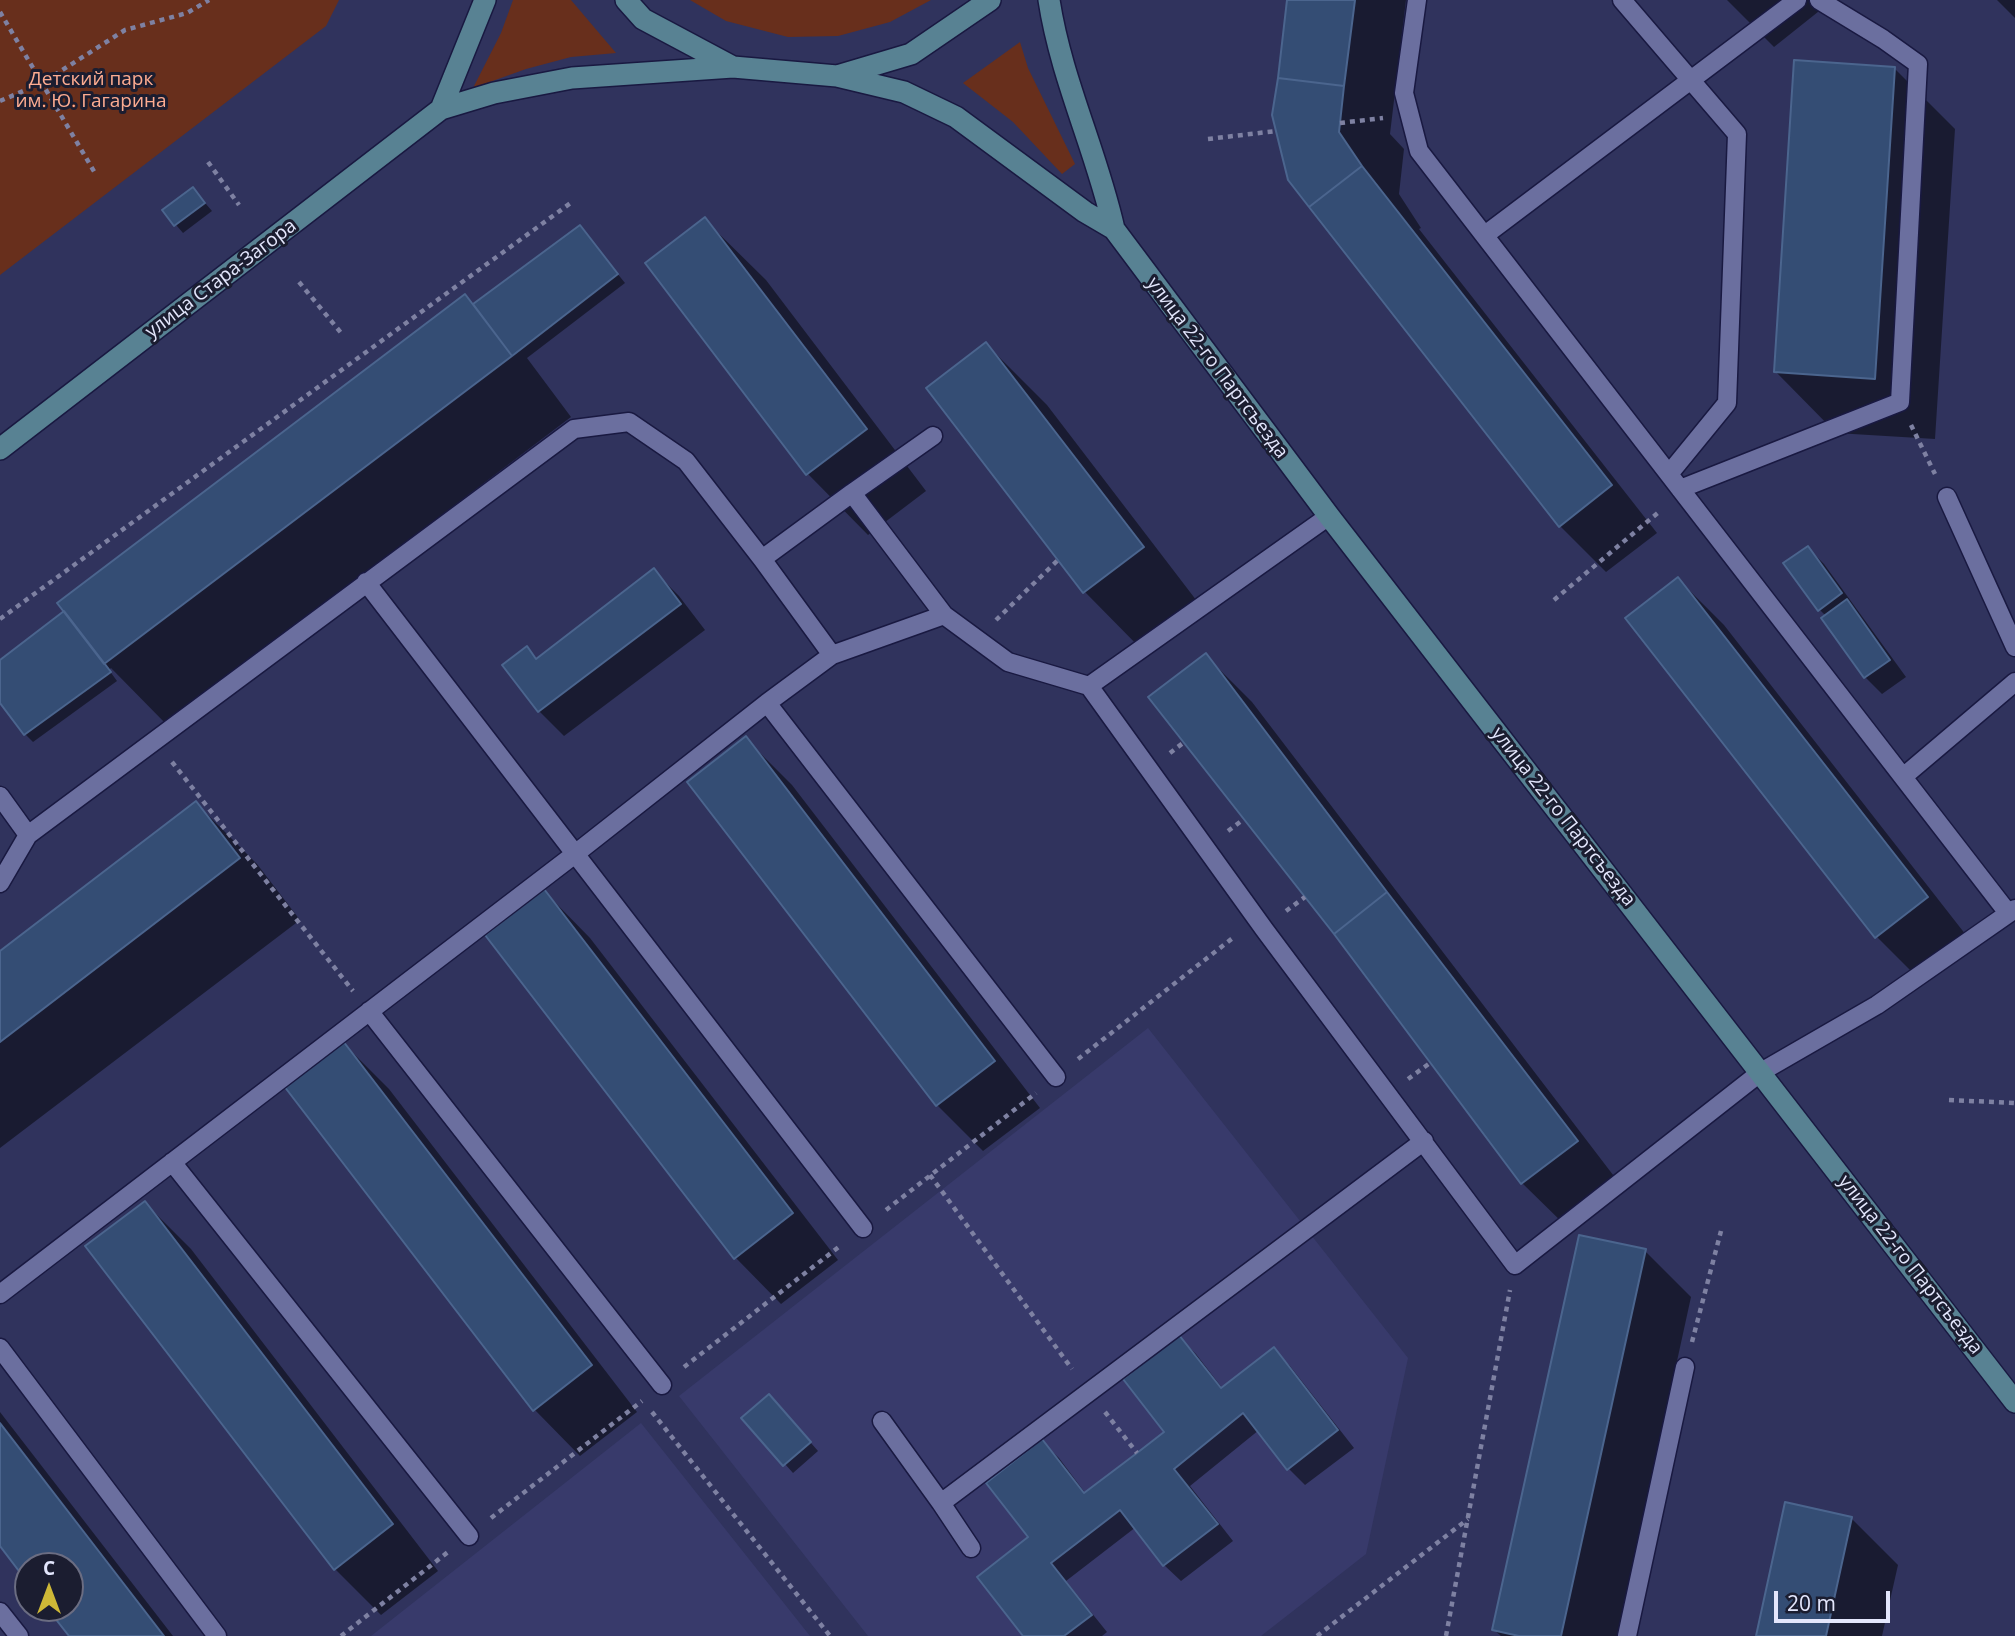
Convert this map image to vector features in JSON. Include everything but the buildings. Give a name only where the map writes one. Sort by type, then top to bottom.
[{"type":"street","points":[[441,109],[485,0]]},
{"type":"street","points":[[626,0],[643,19],[733,67],[837,76],[911,54],[990,0]]},
{"type":"street","name":"улица 22-го Партсъезда","points":[[1049,0],[1054,34],[1108,200],[1114,229]]},
{"type":"street","name":"улица Стара-Загора","points":[[0,449],[441,109],[494,93],[572,78],[733,67]]},
{"type":"street","name":"улица 22-го Партсъезда","points":[[837,76],[904,92],[956,117],[1085,212],[1114,229],[1329,516],[2015,1402]]},
{"type":"lane","points":[[852,493],[944,615],[1008,662],[1089,686],[1257,920],[1515,1265],[1761,1072],[1877,1005],[2012,911],[1903,777],[1419,151],[1404,93],[1417,0]]},
{"type":"lane","points":[[1622,0],[1737,134],[1727,403],[1678,485]]},
{"type":"lane","points":[[1485,235],[1797,0]]},
{"type":"lane","points":[[1678,485],[1900,402],[1918,64],[1819,0]]},
{"type":"lane","points":[[0,883],[28,835],[573,429],[629,422],[686,461],[832,655]]},
{"type":"lane","points":[[762,559],[933,436]]},
{"type":"lane","points":[[1947,497],[2015,647]]},
{"type":"lane","points":[[1089,686],[1329,516]]},
{"type":"lane","points":[[366,582],[863,1228]]},
{"type":"lane","points":[[0,1294],[832,655],[944,615]]},
{"type":"lane","points":[[1903,777],[2015,682]]},
{"type":"lane","points":[[767,703],[1056,1077]]},
{"type":"lane","points":[[0,796],[28,835]]},
{"type":"lane","points":[[369,1011],[662,1385]]},
{"type":"lane","points":[[941,1503],[1424,1141]]},
{"type":"lane","points":[[172,1162],[469,1536]]},
{"type":"lane","points":[[0,1348],[217,1636]]},
{"type":"lane","points":[[1627,1636],[1685,1367]]},
{"type":"lane","points":[[882,1422],[971,1548]]},
{"type":"lane","points":[[0,1612],[19,1636]]},
{"type":"path","points":[[0,101],[42,83],[125,30],[187,13],[209,0]]},
{"type":"path","points":[[0,12],[95,173]]},
{"type":"path","points":[[1340,124],[1394,117]]},
{"type":"path","points":[[1208,139],[1276,131]]},
{"type":"path","points":[[208,162],[239,205]]},
{"type":"path","points":[[0,619],[572,202]]},
{"type":"path","points":[[299,282],[342,334]]},
{"type":"path","points":[[1900,402],[1947,497]]},
{"type":"path","points":[[1554,600],[1678,485]]},
{"type":"path","points":[[976,639],[1058,560]]},
{"type":"path","points":[[155,740],[369,1011]]},
{"type":"path","points":[[341,1636],[1257,920]]},
{"type":"path","points":[[1949,1100],[2015,1103]]},
{"type":"path","points":[[930,1175],[1137,1453]]},
{"type":"path","points":[[1685,1367],[1721,1231]]},
{"type":"path","points":[[1446,1636],[1515,1265]]},
{"type":"path","points":[[642,1400],[830,1636]]},
{"type":"path","points":[[1317,1636],[1468,1518]]},
{"type":"shaded area","points":[[1148,1028],[1408,1358],[1366,1554],[1261,1636],[868,1636],[679,1396]]},
{"type":"shaded area","points":[[641,1423],[810,1636],[371,1636]]},
{"type":"green space","name":"Детский парк им. Ю. Гагарина","points":[[0,0],[339,0],[326,26],[0,275]]},
{"type":"green space","points":[[513,0],[571,0],[616,53],[571,57],[526,69],[473,88],[501,33]]},
{"type":"green space","points":[[690,0],[931,0],[890,22],[838,36],[788,37],[726,21]]},
{"type":"green space","points":[[1020,42],[1028,68],[1075,164],[1062,174],[1013,122],[963,83]]}]
